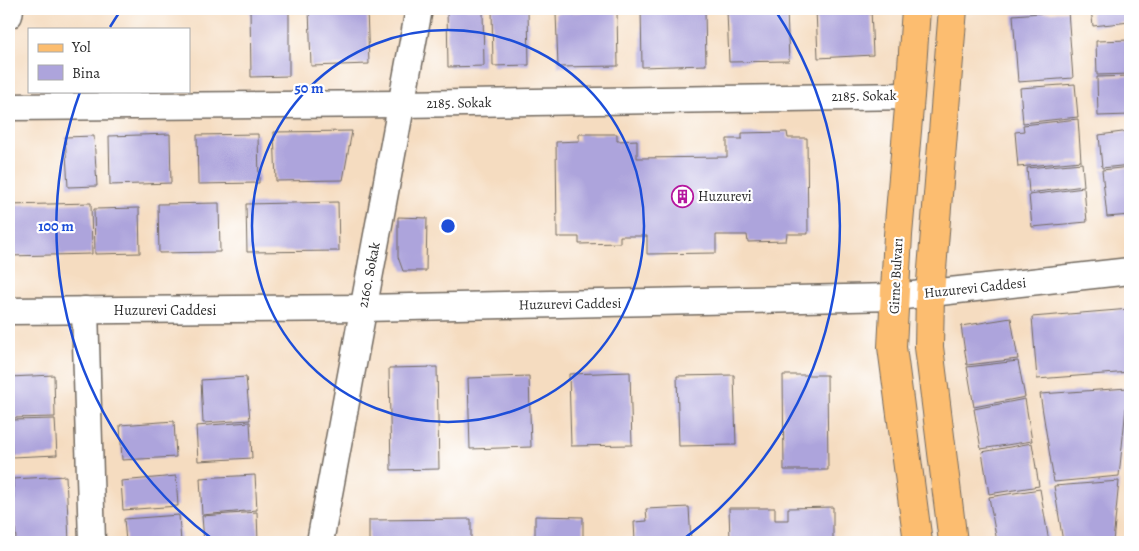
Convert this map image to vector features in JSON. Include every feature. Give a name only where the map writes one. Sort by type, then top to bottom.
[{"type":"main road","name":"Girne Bulvarı","points":[[916,9],[898,235],[892,347],[918,542]]},
{"type":"main road","points":[[953,9],[930,294],[929,347],[953,542]]},
{"type":"street","points":[[9,15],[10,9]]},
{"type":"street","name":"2160. Sokak","points":[[320,542],[419,9]]},
{"type":"street","name":"2185. Sokak","points":[[9,106],[401,104],[910,96]]},
{"type":"street","name":"Huzurevi Caddesi","points":[[9,311],[363,308],[895,297],[1130,271]]},
{"type":"street","points":[[84,310],[92,542]]},
{"type":"building","points":[[250,9],[289,9],[289,76],[251,77]]},
{"type":"building","points":[[309,9],[367,9],[369,64],[311,66]]},
{"type":"building","points":[[447,9],[483,9],[484,66],[448,67]]},
{"type":"building","points":[[492,9],[528,9],[529,65],[493,66]]},
{"type":"building","points":[[641,9],[705,9],[706,65],[642,67]]},
{"type":"building","points":[[816,9],[871,9],[873,55],[818,58]]},
{"type":"building","points":[[1091,9],[1130,9],[1130,22],[1093,26]]},
{"type":"building","points":[[787,10],[789,61],[729,62],[727,11]]},
{"type":"building","points":[[617,11],[618,66],[558,67],[556,13]]},
{"type":"building","points":[[1068,11],[1073,78],[1018,82],[1013,15]]},
{"type":"building","points":[[1130,40],[1130,74],[1097,75],[1096,41]]},
{"type":"building","points":[[1130,76],[1130,115],[1098,116],[1097,77]]},
{"type":"building","points":[[1075,84],[1078,117],[1023,123],[1020,88]]},
{"type":"building","points":[[1078,119],[1081,161],[1018,167],[1015,132],[1024,131],[1023,125]]},
{"type":"building","points":[[352,131],[343,180],[276,181],[274,132]]},
{"type":"building","points":[[1130,131],[1130,165],[1102,168],[1099,135]]},
{"type":"building","name":"Huzurevi","points":[[787,132],[788,138],[807,138],[808,234],[787,234],[786,241],[748,242],[747,235],[716,235],[716,253],[647,254],[647,236],[620,236],[620,243],[579,244],[579,237],[557,237],[556,142],[579,141],[579,134],[617,134],[617,141],[637,140],[637,158],[727,157],[727,139],[742,139],[742,133]]},
{"type":"building","points":[[170,134],[171,183],[110,185],[109,136]]},
{"type":"building","points":[[258,134],[259,183],[198,184],[197,135]]},
{"type":"building","points":[[94,136],[97,186],[68,187],[65,137]]},
{"type":"building","points":[[1082,163],[1084,186],[1029,193],[1027,168]]},
{"type":"building","points":[[1130,167],[1130,215],[1107,217],[1102,170]]},
{"type":"building","points":[[1084,188],[1087,222],[1032,227],[1029,195]]},
{"type":"building","points":[[338,202],[339,251],[247,252],[246,204]]},
{"type":"building","points":[[91,203],[92,254],[9,256],[9,205]]},
{"type":"building","points":[[219,203],[220,252],[159,253],[158,204]]},
{"type":"building","points":[[139,208],[140,253],[95,254],[94,209]]},
{"type":"building","points":[[398,217],[427,218],[426,271],[403,271],[398,257]]},
{"type":"building","points":[[1130,309],[1130,372],[1037,379],[1032,317]]},
{"type":"building","points":[[1011,318],[1018,359],[967,365],[961,326]]},
{"type":"building","points":[[1018,361],[1025,397],[974,407],[967,367]]},
{"type":"building","points":[[437,367],[439,469],[391,470],[389,368]]},
{"type":"building","points":[[630,372],[632,445],[571,446],[569,374]]},
{"type":"building","points":[[54,375],[55,417],[11,418],[9,377]]},
{"type":"building","points":[[734,375],[736,445],[679,446],[677,376]]},
{"type":"building","points":[[783,375],[827,375],[828,470],[784,470]]},
{"type":"building","points":[[529,376],[531,447],[470,449],[468,378]]},
{"type":"building","points":[[246,377],[250,420],[203,423],[201,380]]},
{"type":"building","points":[[1128,388],[1119,476],[1054,482],[1040,394]]},
{"type":"building","points":[[1025,399],[1032,441],[981,449],[974,409]]},
{"type":"building","points":[[55,419],[57,455],[12,457],[11,420]]},
{"type":"building","points":[[174,421],[176,457],[122,460],[120,425]]},
{"type":"building","points":[[250,422],[252,458],[198,461],[196,426]]},
{"type":"building","points":[[1032,443],[1039,486],[989,494],[982,452]]},
{"type":"building","points":[[255,475],[257,510],[202,515],[200,478]]},
{"type":"building","points":[[66,476],[69,542],[16,542],[13,479]]},
{"type":"building","points":[[176,476],[178,506],[123,510],[121,481]]},
{"type":"building","points":[[1119,481],[1113,542],[1063,542],[1054,486]]},
{"type":"building","points":[[1040,489],[1049,542],[997,542],[989,497]]},
{"type":"building","points":[[689,507],[691,542],[635,542],[634,522],[647,521],[646,509]]},
{"type":"building","points":[[833,507],[833,542],[730,542],[729,508],[775,508],[775,520],[788,520],[788,508]]},
{"type":"building","points":[[257,512],[258,542],[204,542],[202,516]]},
{"type":"building","points":[[179,515],[181,542],[126,542],[124,519]]},
{"type":"building","points":[[535,516],[583,517],[583,542],[535,542]]},
{"type":"building","points":[[471,519],[471,542],[369,542],[369,520]]},
{"type":"place","name":"Huzurevi","points":[[682,196]]}]
